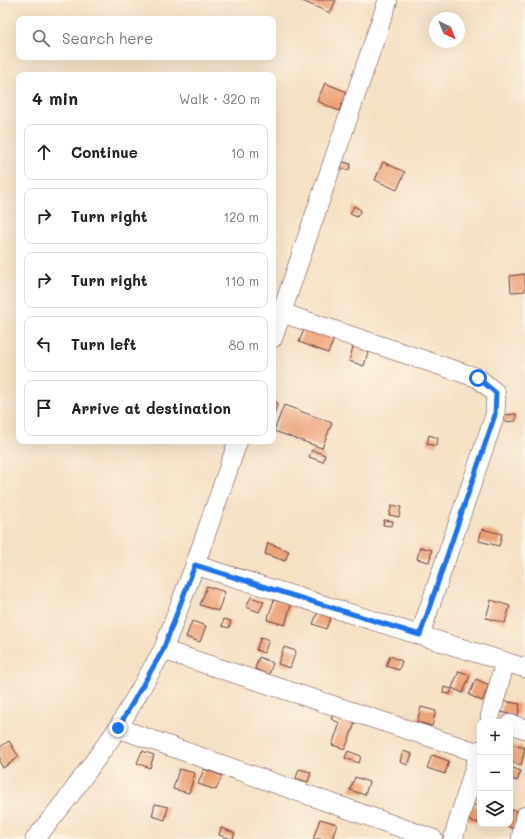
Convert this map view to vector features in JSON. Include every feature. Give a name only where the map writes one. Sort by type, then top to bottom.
[{"type":"street","points":[[276,330],[388,0]]},
{"type":"street","points":[[282,313],[478,378],[496,393],[495,415],[420,635]]},
{"type":"street","points":[[35,839],[68,798],[118,728],[163,650],[195,565],[237,444]]},
{"type":"street","points":[[195,565],[525,668]]},
{"type":"street","points":[[163,650],[477,751]]},
{"type":"street","points":[[494,719],[506,662]]},
{"type":"street","points":[[513,725],[525,729]]},
{"type":"street","points":[[118,728],[433,839]]},
{"type":"street","points":[[452,839],[478,755]]},
{"type":"street","points":[[521,839],[525,816]]},
{"type":"building","points":[[300,0],[336,0],[330,13]]},
{"type":"building","points":[[325,83],[347,92],[339,111],[317,101]]},
{"type":"building","points":[[343,162],[351,164],[349,170],[341,169]]},
{"type":"building","points":[[383,162],[405,172],[397,190],[375,180]]},
{"type":"building","points":[[354,206],[361,210],[357,217],[350,214]]},
{"type":"building","points":[[525,274],[525,291],[511,292],[510,276]]},
{"type":"building","points":[[305,327],[334,339],[328,353],[299,342]]},
{"type":"building","points":[[354,344],[369,348],[364,366],[349,361]]},
{"type":"building","points":[[284,405],[332,423],[322,448],[276,432],[276,426]]},
{"type":"building","points":[[516,414],[516,421],[504,422],[504,415]]},
{"type":"building","points":[[429,435],[438,438],[436,446],[427,444]]},
{"type":"building","points":[[312,450],[325,455],[323,462],[309,457]]},
{"type":"building","points":[[392,505],[401,507],[399,517],[389,515]]},
{"type":"building","points":[[384,520],[393,521],[392,526],[383,525]]},
{"type":"building","points":[[482,529],[502,534],[499,546],[479,541]]},
{"type":"building","points":[[268,543],[289,551],[285,561],[265,554]]},
{"type":"building","points":[[420,547],[432,550],[429,562],[417,559]]},
{"type":"building","points":[[207,586],[225,592],[218,611],[200,605]]},
{"type":"building","points":[[251,597],[264,602],[259,612],[246,607]]},
{"type":"building","points":[[274,600],[291,605],[285,625],[267,620]]},
{"type":"building","points":[[491,600],[510,606],[505,623],[486,618]]},
{"type":"building","points":[[319,609],[332,614],[326,629],[313,624]]},
{"type":"building","points":[[224,619],[231,621],[229,628],[222,626]]},
{"type":"building","points":[[192,621],[206,626],[200,642],[186,637]]},
{"type":"building","points":[[261,637],[269,640],[264,653],[256,650]]},
{"type":"building","points":[[284,647],[296,651],[290,668],[278,664]]},
{"type":"building","points":[[390,656],[402,661],[399,670],[386,666]]},
{"type":"building","points":[[259,657],[273,663],[269,675],[255,669]]},
{"type":"building","points":[[459,671],[470,675],[463,693],[452,688]]},
{"type":"building","points":[[476,679],[489,685],[482,701],[469,695]]},
{"type":"building","points":[[444,687],[452,689],[450,694],[443,693]]},
{"type":"building","points":[[504,701],[520,704],[518,716],[501,712]]},
{"type":"building","points":[[421,707],[436,711],[432,726],[417,722]]},
{"type":"building","points":[[334,712],[352,719],[351,721],[355,723],[345,749],[332,745],[340,723],[331,719]]},
{"type":"building","points":[[9,741],[19,757],[3,768],[0,763],[0,747]]},
{"type":"building","points":[[513,745],[525,748],[521,765],[513,763]]},
{"type":"building","points":[[142,751],[154,755],[150,768],[137,763]]},
{"type":"building","points":[[348,751],[361,756],[359,763],[345,758]]},
{"type":"building","points":[[403,751],[412,754],[408,765],[400,762]]},
{"type":"building","points":[[432,755],[449,761],[445,774],[427,768]]},
{"type":"building","points":[[513,768],[521,771],[517,781],[513,779]]},
{"type":"building","points":[[179,769],[195,773],[189,793],[173,789]]},
{"type":"building","points":[[204,769],[222,776],[216,790],[198,784]]},
{"type":"building","points":[[299,769],[311,772],[308,782],[296,778]]},
{"type":"building","points":[[355,777],[369,782],[365,795],[350,790]]},
{"type":"building","points":[[469,803],[477,806],[477,823],[464,819]]},
{"type":"building","points":[[155,804],[168,807],[165,820],[152,816]]},
{"type":"building","points":[[513,810],[520,813],[514,829],[509,827],[513,827]]},
{"type":"building","points":[[320,819],[337,824],[332,839],[313,839]]},
{"type":"building","points":[[221,828],[235,833],[233,839],[219,835]]},
{"type":"route","points":[[118,728],[163,650],[195,565],[420,635],[495,415],[496,393],[478,378]]}]
